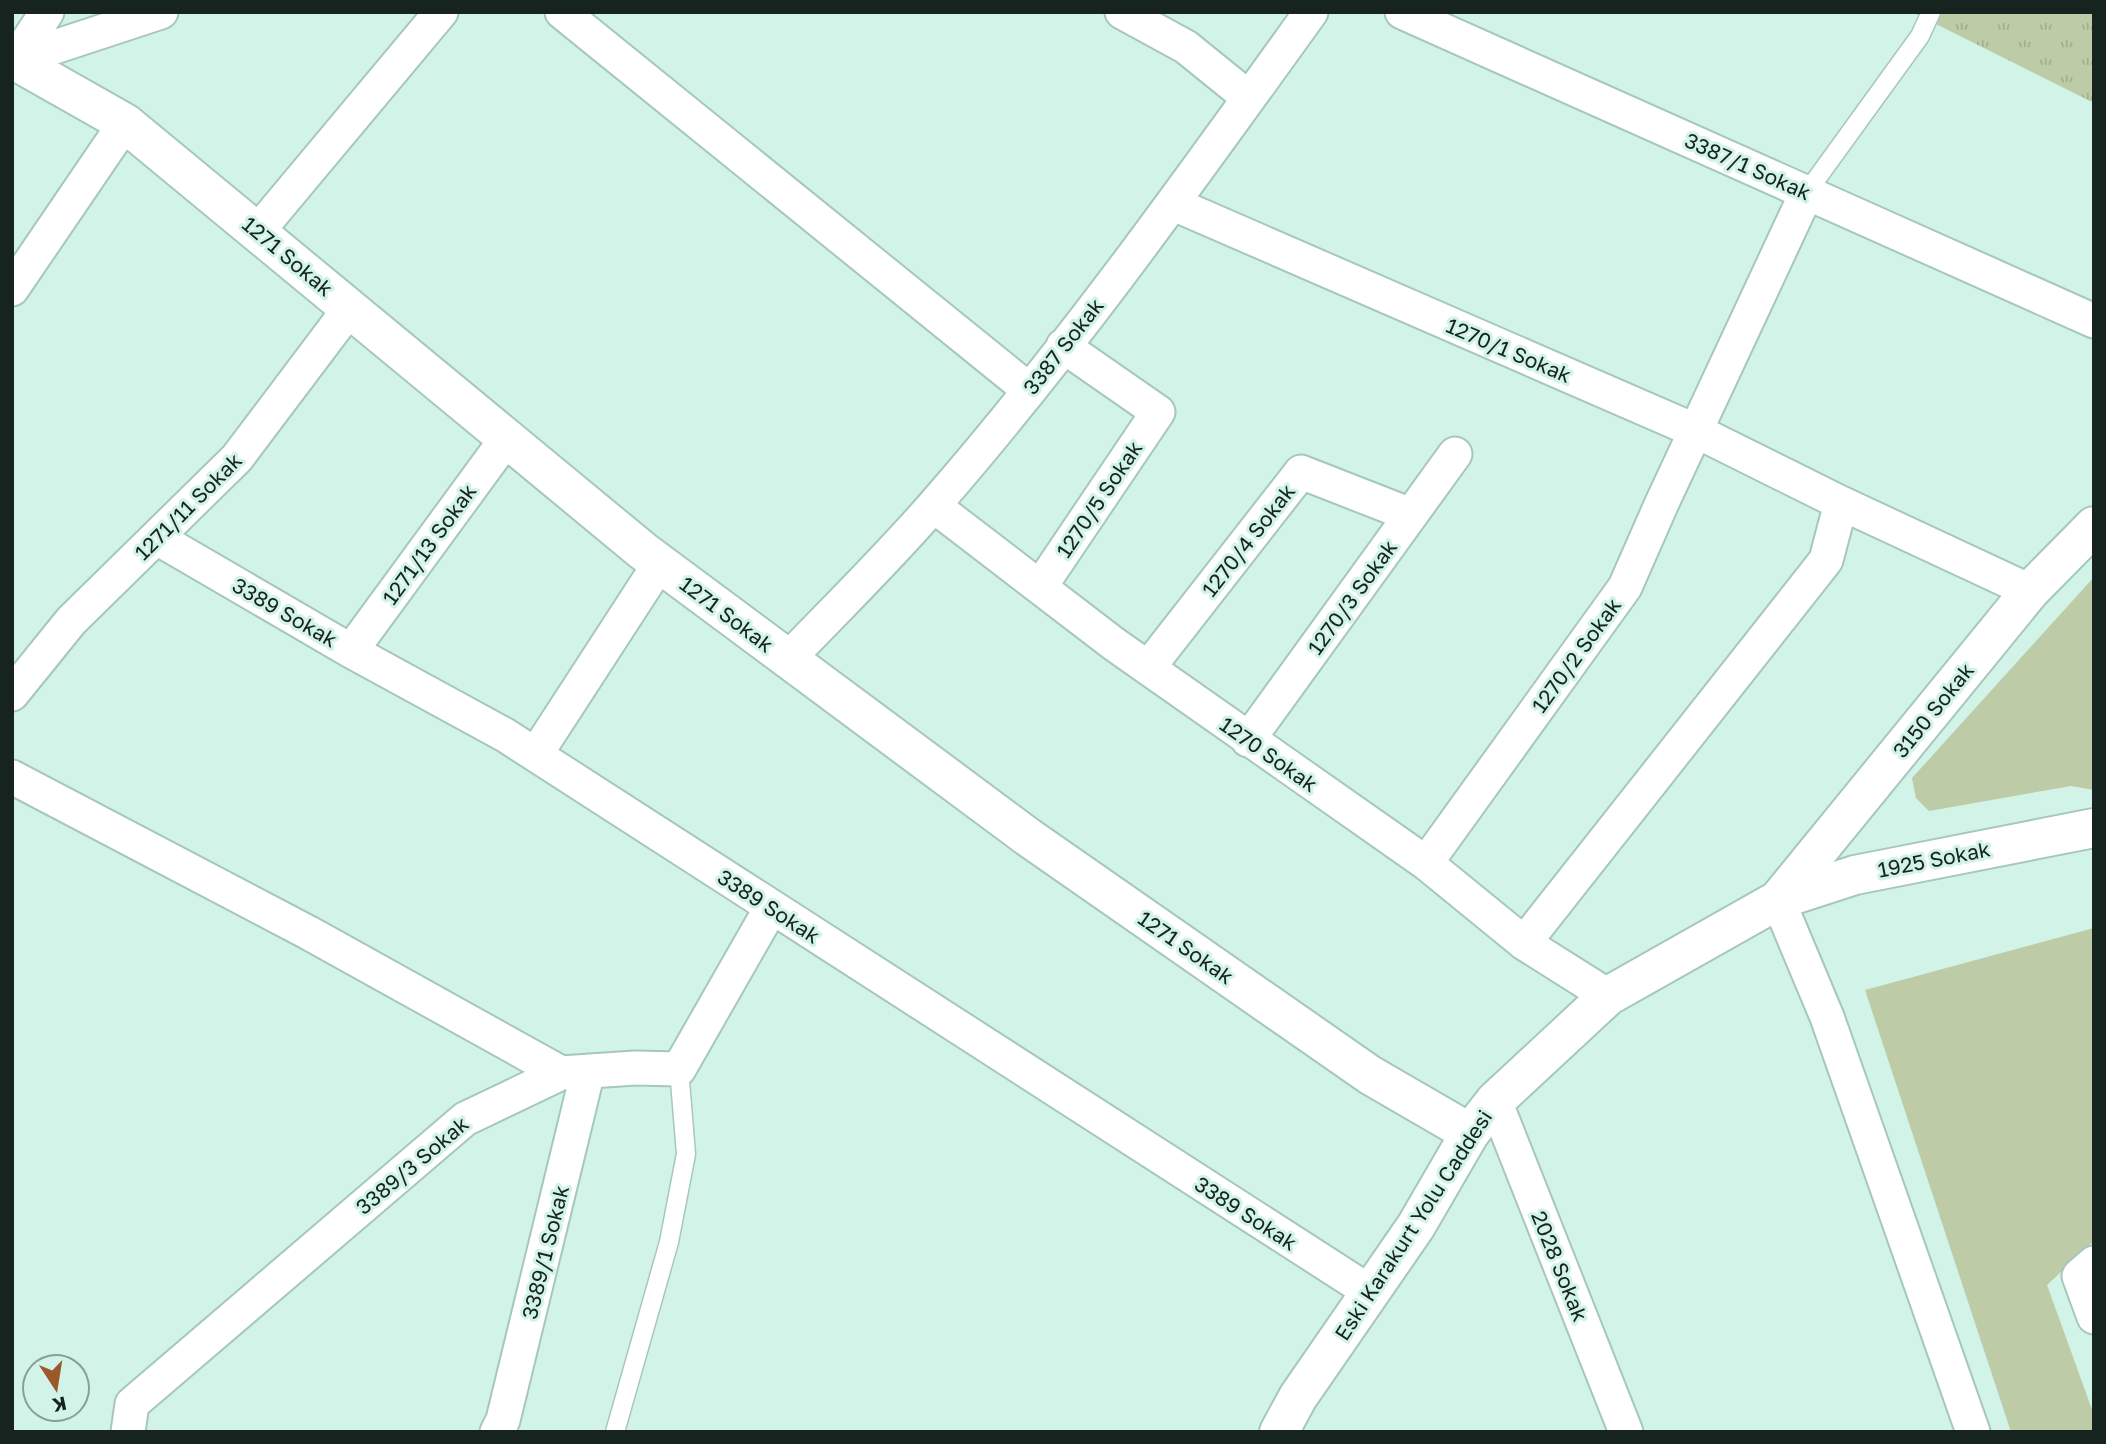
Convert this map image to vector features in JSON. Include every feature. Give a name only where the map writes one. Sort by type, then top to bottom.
[{"type":"street","points":[[13,59],[47,12]]},
{"type":"street","points":[[13,59],[161,12]]},
{"type":"street","points":[[258,231],[441,12]]},
{"type":"street","points":[[562,12],[1029,390]]},
{"type":"street","points":[[1122,12],[1186,47],[1249,98]]},
{"type":"street","name":"3387 Sokak","points":[[788,659],[933,506],[1029,390],[1174,204],[1311,12]]},
{"type":"street","name":"3387/1 Sokak","points":[[1402,12],[2094,321]]},
{"type":"street","name":"1271 Sokak","points":[[13,59],[125,123],[660,563],[1051,853],[1370,1075],[1470,1133]]},
{"type":"street","points":[[12,289],[125,123]]},
{"type":"street","name":"1270/2 Sokak","points":[[1426,863],[1625,587],[1807,192]]},
{"type":"street","name":"1270/1 Sokak","points":[[1174,204],[1696,430],[1841,503],[2030,591]]},
{"type":"street","name":"1271/11 Sokak","points":[[12,694],[71,621],[237,458],[350,307]]},
{"type":"street","name":"1270/5 Sokak","points":[[1040,587],[1158,412],[1063,346]]},
{"type":"street","name":"1271/13 Sokak","points":[[351,651],[506,438]]},
{"type":"street","name":"1270/3 Sokak","points":[[1248,740],[1455,454]]},
{"type":"street","name":"1270/4 Sokak","points":[[1148,668],[1301,472],[1411,515]]},
{"type":"street","points":[[1524,943],[1826,560],[1841,503]]},
{"type":"street","name":"1270 Sokak","points":[[933,506],[1148,668],[1426,863],[1524,943],[1608,996]]},
{"type":"street","name":"3150 Sokak","points":[[1777,900],[2030,591],[2094,526]]},
{"type":"street","name":"3389 Sokak","points":[[157,538],[351,651],[536,754],[1370,1292]]},
{"type":"street","points":[[536,754],[660,563]]},
{"type":"street","points":[[12,777],[574,1072]]},
{"type":"street","name":"1925 Sokak","points":[[1777,900],[1855,875],[2094,828]]},
{"type":"street","points":[[1777,900],[1827,1017],[1973,1432]]},
{"type":"street","name":"Eski Karakurt Yolu Caddesi","points":[[1279,1432],[1297,1397],[1416,1226],[1470,1133],[1495,1101],[1608,996],[1777,900]]},
{"type":"street","points":[[679,1069],[771,908]]},
{"type":"street","name":"3389/3 Sokak","points":[[128,1432],[132,1404],[465,1119],[574,1072],[635,1068],[679,1069]]},
{"type":"street","name":"3389/1 Sokak","points":[[497,1432],[503,1420],[574,1072]]},
{"type":"street","name":"2028 Sokak","points":[[1495,1101],[1618,1425]]},
{"type":"street","points":[[2094,1263],[2079,1276],[2094,1317]]},
{"type":"lane","points":[[1807,192],[1920,36],[1931,12]]},
{"type":"lane","points":[[615,1432],[669,1242],[686,1154],[679,1069]]},
{"type":"green space","points":[[1912,12],[2094,12],[2094,103]]},
{"type":"green space","points":[[2094,577],[2094,790],[2071,786],[1929,811],[1916,798],[1912,778]]},
{"type":"green space","points":[[2094,928],[2094,1241],[2047,1285],[2094,1415],[2094,1432],[2011,1432],[1865,990]]}]
